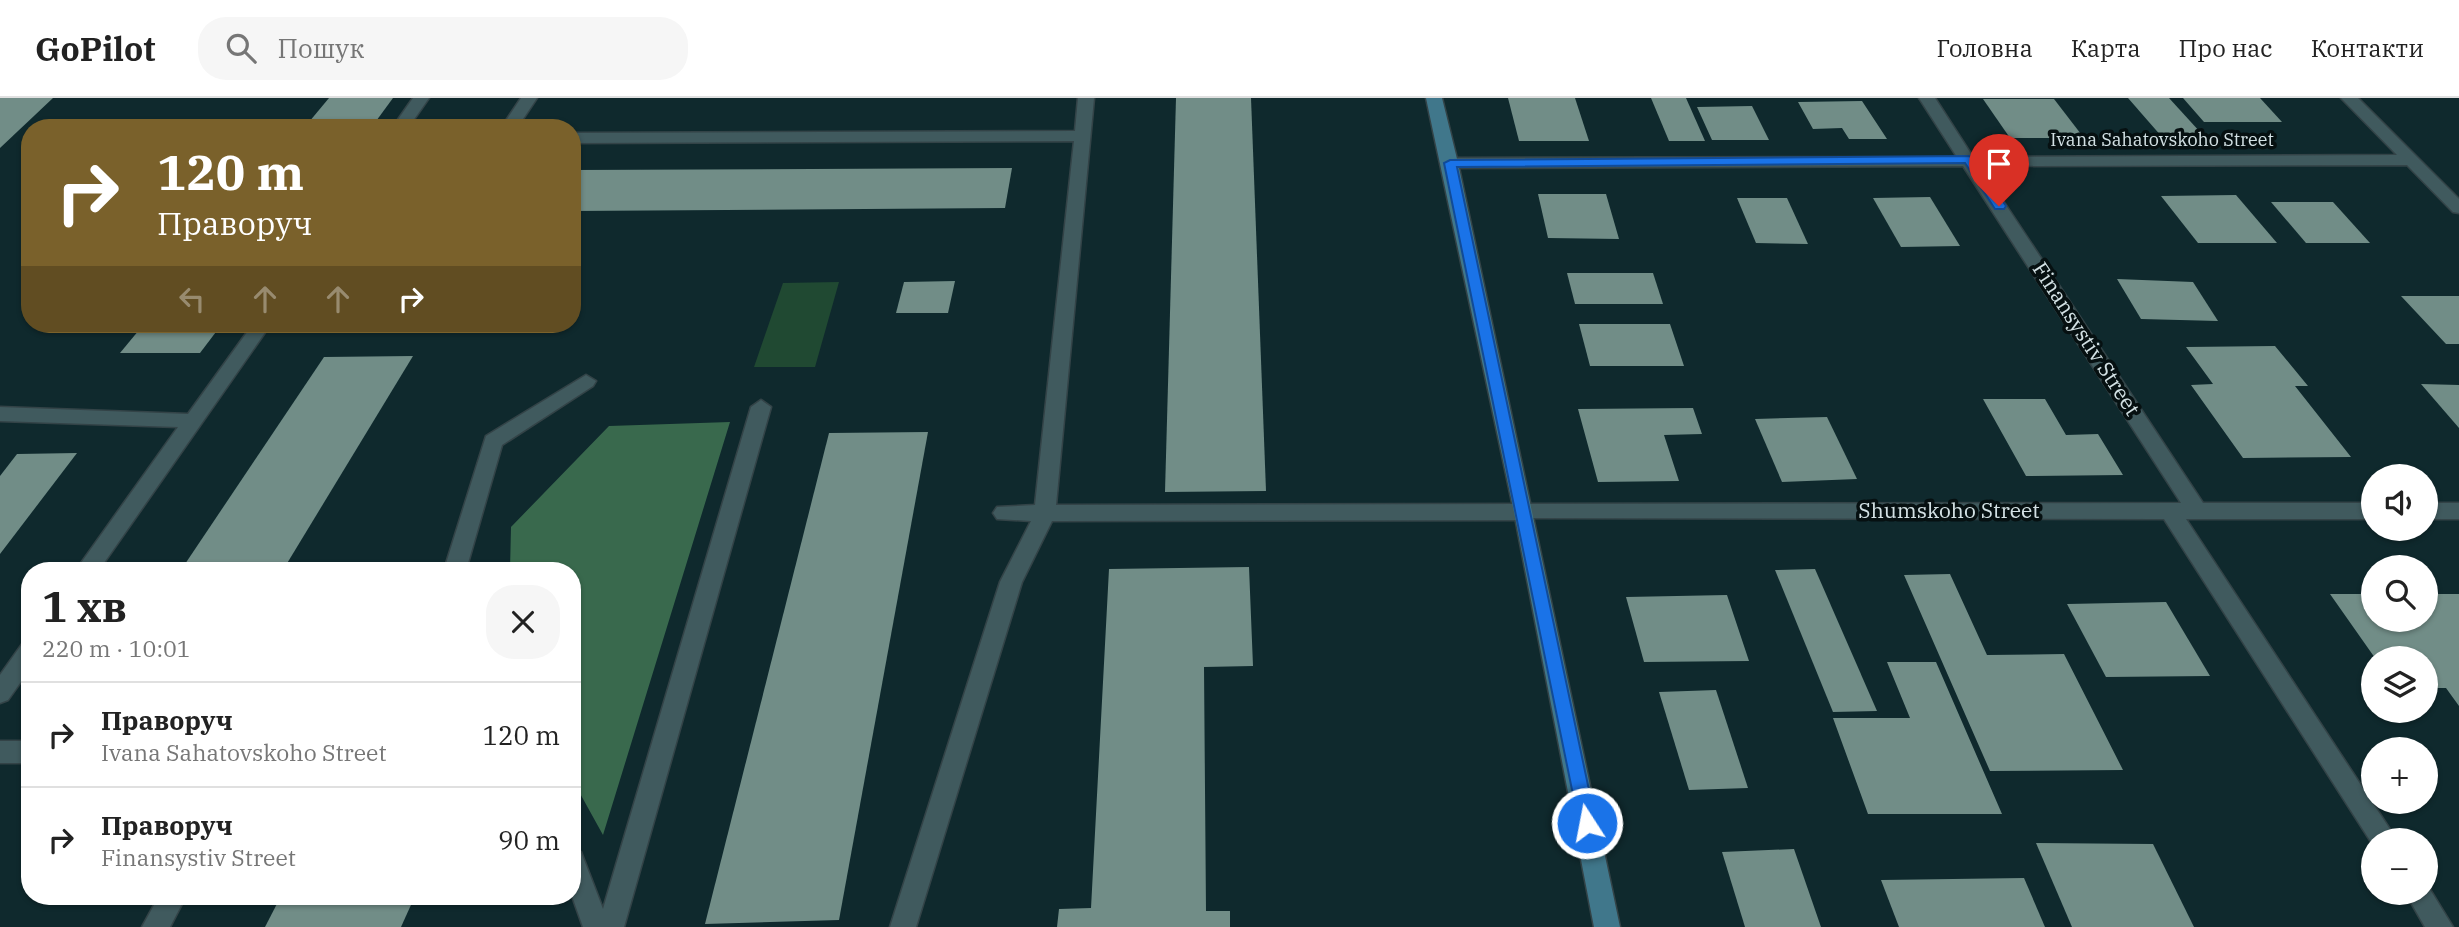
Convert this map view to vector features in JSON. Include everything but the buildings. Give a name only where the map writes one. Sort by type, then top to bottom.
[{"type":"street","points":[[406,119],[421,98]]},
{"type":"street","points":[[515,119],[529,98]]},
{"type":"street","points":[[903,927],[1011,582],[1045,513],[1086,98]]},
{"type":"street","points":[[1434,98],[1524,512],[1607,927]]},
{"type":"street","name":"Finansystiv Street","points":[[1927,98],[2197,511]]},
{"type":"street","points":[[2349,98],[2459,208]]},
{"type":"street","points":[[581,138],[1083,136]]},
{"type":"street","name":"Ivana Sahatovskoho Street","points":[[1450,163],[1969,159],[2411,160]]},
{"type":"street","points":[[93,562],[256,333]]},
{"type":"street","points":[[456,562],[493,441],[586,381]]},
{"type":"street","points":[[611,927],[761,407]]},
{"type":"street","points":[[0,414],[193,421]]},
{"type":"street","points":[[2170,511],[2376,828]]},
{"type":"street","name":"Shumskoho Street","points":[[1004,513],[2361,511]]},
{"type":"street","points":[[2438,511],[2459,511]]},
{"type":"street","points":[[0,693],[21,664]]},
{"type":"street","points":[[0,752],[21,752]]},
{"type":"street","points":[[581,885],[596,927]]},
{"type":"street","points":[[155,927],[168,905]]},
{"type":"street","points":[[2426,905],[2440,927]]},
{"type":"green space","points":[[839,282],[815,367],[754,367],[783,283]]},
{"type":"green space","points":[[730,422],[603,835],[581,795],[581,562],[510,562],[511,527],[609,426]]},
{"type":"route","points":[[1587,823],[1450,163],[1969,159],[1999,206]]}]
